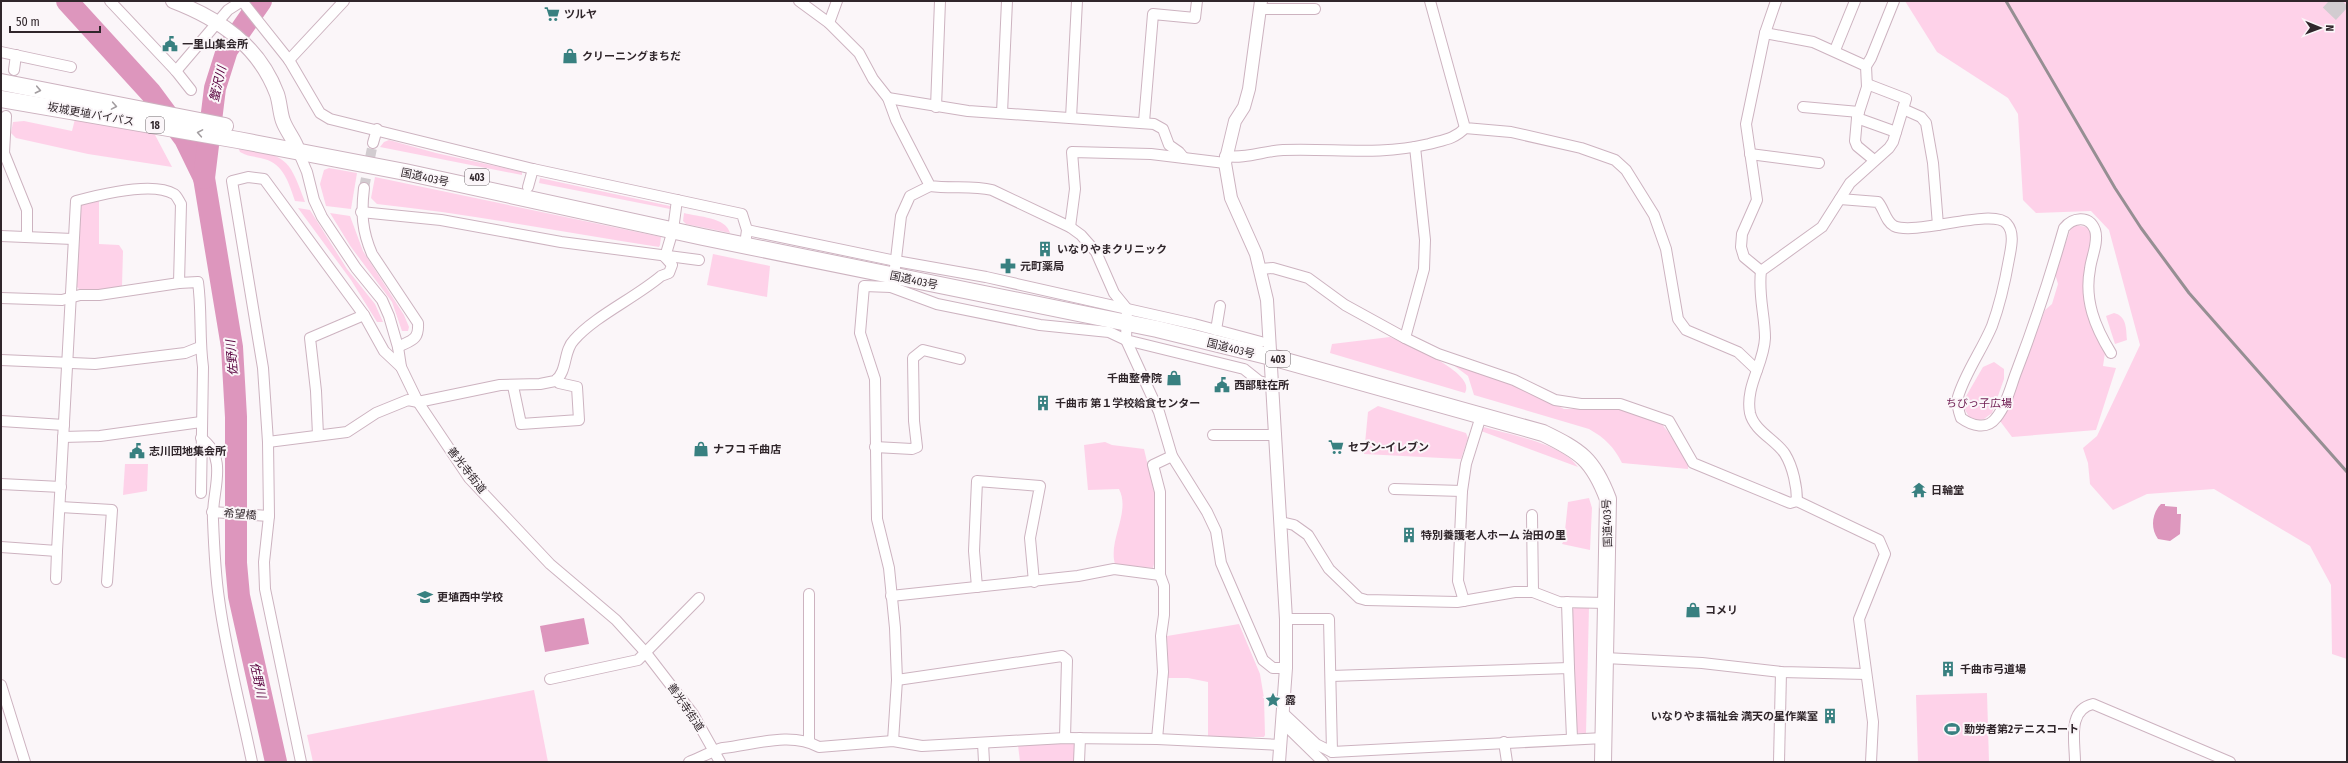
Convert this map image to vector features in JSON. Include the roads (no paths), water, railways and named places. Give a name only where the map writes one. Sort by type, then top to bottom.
[{"type":"highway","name":"坂城更埴バイパス","points":[[1,82],[74,104],[296,145]]},
{"type":"highway","name":"坂城更埴バイパス","points":[[1,99],[74,104]]},
{"type":"highway","name":"国道403号","points":[[296,145],[528,187],[657,226]]},
{"type":"highway","name":"国道403号","points":[[296,145],[673,230],[746,238],[894,275],[1127,316],[1543,434],[1571,447],[1588,460],[1596,473],[1608,500],[1604,738],[1602,762]]},
{"type":"main road","points":[[173,1],[223,25],[246,43],[266,71],[278,95],[283,121],[296,145]]},
{"type":"street","points":[[110,1],[176,71],[191,90]]},
{"type":"street","points":[[289,60],[344,1]]},
{"type":"street","points":[[799,1],[829,23],[859,53],[873,79],[888,98],[896,120],[930,186]]},
{"type":"street","points":[[829,23],[837,1]]},
{"type":"street","points":[[936,107],[940,1]]},
{"type":"street","points":[[1002,113],[1007,1]]},
{"type":"street","points":[[1071,118],[1077,1]]},
{"type":"street","points":[[1144,122],[1153,14],[1195,18],[1197,1]]},
{"type":"street","points":[[1430,1],[1464,128]]},
{"type":"street","points":[[1761,272],[1744,257],[1741,247],[1742,234],[1757,200],[1746,124],[1765,32],[1776,1]]},
{"type":"street","points":[[1834,50],[1855,1]]},
{"type":"street","points":[[1874,160],[1857,146],[1855,141],[1858,115],[1867,84],[1866,66],[1894,1]]},
{"type":"street","points":[[176,71],[223,25],[228,10],[243,2],[289,60],[320,113],[330,119],[377,129],[533,169],[742,214],[746,238]]},
{"type":"street","points":[[1279,762],[1286,668],[1286,619],[1267,300],[1261,269],[1231,198],[1225,160],[1235,121],[1244,107],[1249,89],[1261,5],[1315,9]]},
{"type":"street","points":[[1765,32],[1813,42],[1834,50],[1866,66]]},
{"type":"street","points":[[1,52],[71,67]]},
{"type":"street","points":[[14,70],[16,55]]},
{"type":"street","points":[[1797,501],[1797,488],[1785,454],[1756,426],[1750,414],[1749,400],[1765,339],[1758,291],[1761,272],[1822,227],[1850,183],[1889,148],[1896,132],[1906,99],[1867,84]]},
{"type":"street","points":[[888,98],[936,107],[1071,118],[1144,122],[1159,125],[1163,129],[1169,146],[1179,152],[1184,158]]},
{"type":"street","points":[[1803,107],[1858,115],[1896,132]]},
{"type":"street","points":[[1903,109],[1921,117],[1926,123],[1933,163],[1938,225]]},
{"type":"street","points":[[6,116],[2,138],[4,153],[28,210],[27,237]]},
{"type":"street","points":[[1070,227],[1075,190],[1072,152],[1111,152],[1225,160],[1234,157],[1282,150],[1386,152],[1415,147],[1458,136],[1464,128]]},
{"type":"street","points":[[1464,128],[1518,134],[1581,148],[1615,160],[1626,170],[1654,214],[1666,249],[1678,319],[1686,330],[1738,352],[1757,370]]},
{"type":"street","points":[[373,143],[377,129]]},
{"type":"street","name":"善光寺街道","points":[[296,145],[320,212],[356,268],[382,300],[389,316],[398,347],[401,367],[418,402],[469,478],[550,564],[616,620],[646,653],[693,714],[720,762]]},
{"type":"street","points":[[1405,338],[1424,269],[1424,240],[1415,147]]},
{"type":"street","points":[[1750,154],[1819,163]]},
{"type":"street","points":[[528,187],[533,169]]},
{"type":"street","points":[[301,762],[266,590],[264,562],[269,516],[268,442],[263,368],[232,181],[248,177],[264,179],[364,315],[384,351],[401,367]]},
{"type":"street","points":[[894,275],[901,216],[910,196],[930,186],[946,188],[982,187],[992,190],[1070,227],[1081,235],[1096,252],[1114,293],[1127,316],[1126,340],[1159,412],[1172,456],[1207,512],[1216,531],[1221,563],[1263,660],[1273,668],[1286,668]]},
{"type":"street","points":[[364,188],[361,212],[363,227],[372,254],[418,323],[419,333],[416,338],[398,347]]},
{"type":"street","points":[[56,579],[72,239],[76,201],[121,190],[165,191],[175,195],[181,204],[179,283]]},
{"type":"street","points":[[1840,199],[1878,202],[1883,208],[1889,222],[1895,227],[1938,225],[1972,220],[2000,219],[2006,222],[2012,235],[2003,293],[1992,327],[1958,398],[1961,418],[1968,423],[1978,426],[1988,424],[1996,418],[2005,401],[2041,308],[2064,228],[2070,221],[2076,219],[2084,219],[2091,223],[2095,230],[2096,240],[2089,270],[2089,300],[2098,331],[2111,353]]},
{"type":"street","points":[[665,257],[673,230],[677,200]]},
{"type":"street","points":[[361,212],[441,220],[561,242],[665,257],[699,260]]},
{"type":"street","points":[[1,236],[72,239]]},
{"type":"street","points":[[557,380],[563,368],[568,348],[573,340],[587,328],[661,276],[669,273],[672,264],[665,257]]},
{"type":"street","points":[[1261,269],[1273,268],[1308,278],[1345,305],[1405,338],[1438,354],[1514,380],[1555,400],[1580,404],[1620,404],[1669,421],[1693,463],[1790,503],[1797,501],[1879,540],[1883,546],[1885,554],[1859,619],[1873,722],[1871,762]]},
{"type":"street","points":[[894,275],[864,286],[860,333],[875,379],[877,519],[887,560],[897,680],[894,740]]},
{"type":"street","points":[[894,275],[937,304],[1040,325],[1109,332],[1126,340],[1244,369],[1259,381],[1273,385]]},
{"type":"street","points":[[1,298],[62,300],[179,283],[198,282],[201,303],[200,347],[203,366],[201,493]]},
{"type":"street","points":[[1216,330],[1220,306]]},
{"type":"street","points":[[318,435],[310,338],[364,315]]},
{"type":"street","points":[[1127,316],[1216,330],[1261,342]]},
{"type":"street","points":[[1,360],[95,364],[185,353],[200,347]]},
{"type":"street","points":[[875,447],[912,449],[917,447],[914,421],[913,358],[923,350],[960,359]]},
{"type":"street","points":[[268,442],[347,432],[376,413],[408,400],[418,402],[500,385],[513,386],[540,384],[557,380]]},
{"type":"street","points":[[513,386],[521,424],[579,420],[577,387],[559,383],[557,380]]},
{"type":"street","points":[[1464,601],[1458,581],[1462,492],[1466,464],[1481,416]]},
{"type":"street","points":[[1,421],[64,425]]},
{"type":"street","points":[[63,437],[100,436],[201,422]]},
{"type":"street","points":[[1213,435],[1276,435]]},
{"type":"street","points":[[201,438],[208,443],[217,458],[218,474],[212,512],[219,599],[252,762]]},
{"type":"street","points":[[1157,739],[1163,672],[1161,636],[1164,615],[1164,586],[1160,575],[1160,492],[1153,465],[1172,456]]},
{"type":"street","points":[[977,587],[974,551],[977,481],[1040,486],[1030,538],[1034,582]]},
{"type":"street","points":[[1,484],[61,487]]},
{"type":"street","points":[[1394,489],[1462,492]]},
{"type":"street","points":[[60,507],[112,510],[107,582]]},
{"type":"street","name":"希望橋","points":[[212,512],[269,516]]},
{"type":"street","points":[[1532,515],[1533,592]]},
{"type":"street","points":[[1281,522],[1294,524],[1308,535],[1329,569],[1359,598],[1464,601],[1515,592],[1533,592],[1559,602],[1606,603]]},
{"type":"street","points":[[1,547],[57,551]]},
{"type":"street","points":[[891,596],[1034,582],[1114,569],[1160,575]]},
{"type":"street","points":[[809,741],[810,594]]},
{"type":"street","points":[[550,679],[638,660],[700,598]]},
{"type":"street","points":[[1567,602],[1572,738]]},
{"type":"street","points":[[1286,619],[1329,619],[1332,752]]},
{"type":"street","points":[[897,680],[1062,656],[1067,660],[1065,738]]},
{"type":"street","points":[[1605,658],[1702,663],[1781,672],[1866,674]]},
{"type":"street","points":[[1330,676],[1569,668]]},
{"type":"street","points":[[1779,762],[1781,672]]},
{"type":"street","points":[[1,685],[4,710],[25,762]]},
{"type":"street","points":[[2075,762],[2075,721],[2078,711],[2085,706],[2093,704],[2230,762]]},
{"type":"street","points":[[1283,718],[1316,744],[1332,752],[1572,738],[1604,738]]},
{"type":"street","points":[[1283,718],[1323,762]]},
{"type":"street","points":[[689,762],[722,748],[731,749],[779,740],[809,741],[819,747],[894,740],[922,746],[1065,738],[1157,739],[1281,745]]},
{"type":"street","points":[[1079,762],[1080,738]]},
{"type":"street","points":[[1504,742],[1507,762]]},
{"type":"street","points":[[983,743],[984,762]]},
{"type":"waterway","name":"佐野川","points":[[67,1],[151,93],[185,139],[204,178],[232,347],[236,417],[236,563],[239,596],[276,762]]},
{"type":"waterway","name":"蟹沢川","points":[[204,178],[215,88],[227,50],[261,1]]},
{"type":"tunnel","points":[[2329,1],[2347,18]]},
{"type":"tunnel","points":[[364,188],[373,143]]},
{"type":"railway","points":[[2006,1],[2115,188],[2141,228],[2189,293],[2347,472]]},
{"type":"place","name":"ツルヤ","points":[[552,14]]},
{"type":"place","name":"一里山集会所","points":[[170,44]]},
{"type":"place","name":"クリーニングまちだ","points":[[570,56]]},
{"type":"place","name":"いなりやまクリニック","points":[[1045,249]]},
{"type":"place","name":"元町薬局","points":[[1008,266]]},
{"type":"place","name":"千曲整骨院","points":[[1174,378]]},
{"type":"place","name":"西部駐在所","points":[[1222,385]]},
{"type":"place","name":"千曲市 第１学校給食センター","points":[[1043,403]]},
{"type":"place","name":"セブン-イレブン","points":[[1336,447]]},
{"type":"place","name":"ナフコ 千曲店","points":[[701,449]]},
{"type":"place","name":"志川団地集会所","points":[[137,451]]},
{"type":"place","name":"日輪堂","points":[[1919,490]]},
{"type":"place","name":"特別養護老人ホーム 治田の里","points":[[1409,535]]},
{"type":"place","name":"更埴西中学校","points":[[425,597]]},
{"type":"place","name":"コメリ","points":[[1693,610]]},
{"type":"place","name":"千曲市弓道場","points":[[1948,669]]},
{"type":"place","name":"露","points":[[1273,700]]},
{"type":"place","name":"いなりやま福祉会 満天の星作業室","points":[[1830,716]]},
{"type":"place","name":"勤労者第2テニスコート","points":[[1952,729]]},
{"type":"park label","name":"ちびっ子広場","points":[[1979,403]]}]
